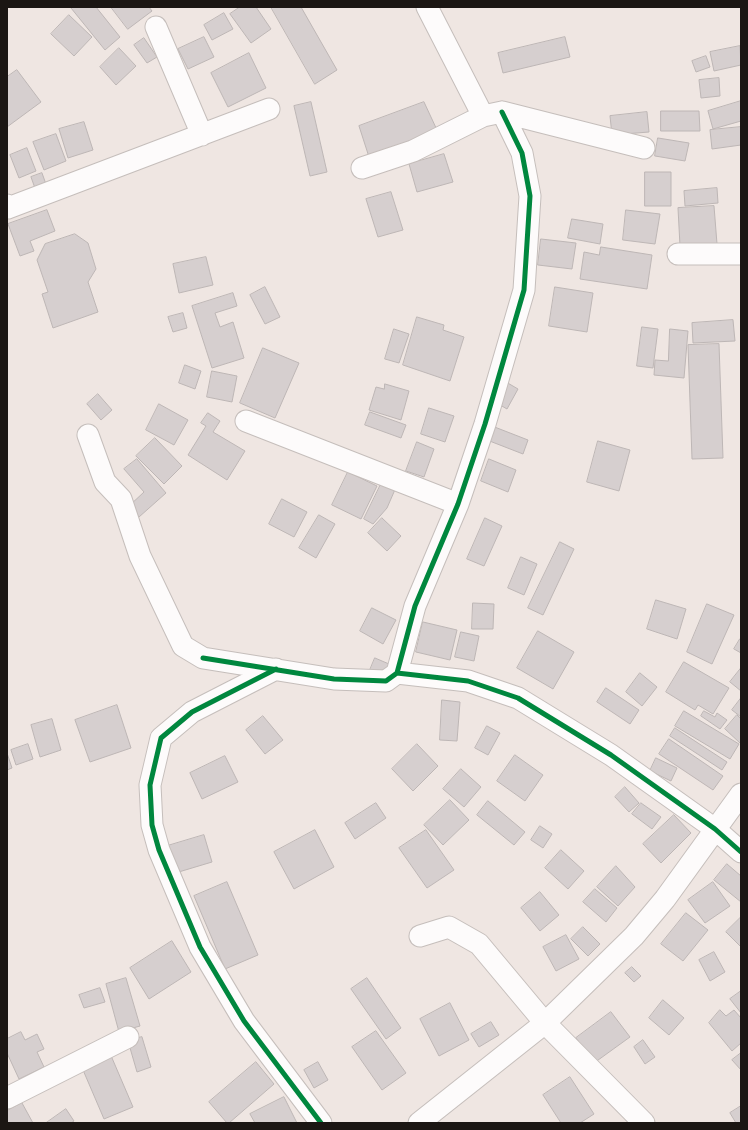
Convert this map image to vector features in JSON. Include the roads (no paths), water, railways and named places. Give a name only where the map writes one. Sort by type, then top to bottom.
[{"type":"street","points":[[88,435],[105,482],[121,499],[140,556],[183,646],[203,658],[334,679],[386,681],[397,673],[415,606],[458,504],[485,424],[524,290],[530,196],[522,152],[493,114],[427,7]]},
{"type":"street","points":[[156,27],[202,135]]},
{"type":"street","points":[[7,205],[8,208],[269,109]]},
{"type":"street","points":[[362,168],[412,151],[493,114],[644,148]]},
{"type":"street","points":[[678,254],[741,254]]},
{"type":"street","points":[[246,421],[458,504]]},
{"type":"street","points":[[276,669],[192,712],[161,738],[150,785],[152,825],[159,850],[200,947],[244,1021],[321,1123]]},
{"type":"street","points":[[397,673],[468,681],[518,698],[611,755],[715,829],[741,852]]},
{"type":"street","points":[[419,1123],[545,1023],[634,936],[665,899],[741,794]]},
{"type":"street","points":[[420,936],[449,927],[479,944],[545,1023],[644,1123]]},
{"type":"street","points":[[7,1098],[128,1037]]}]
